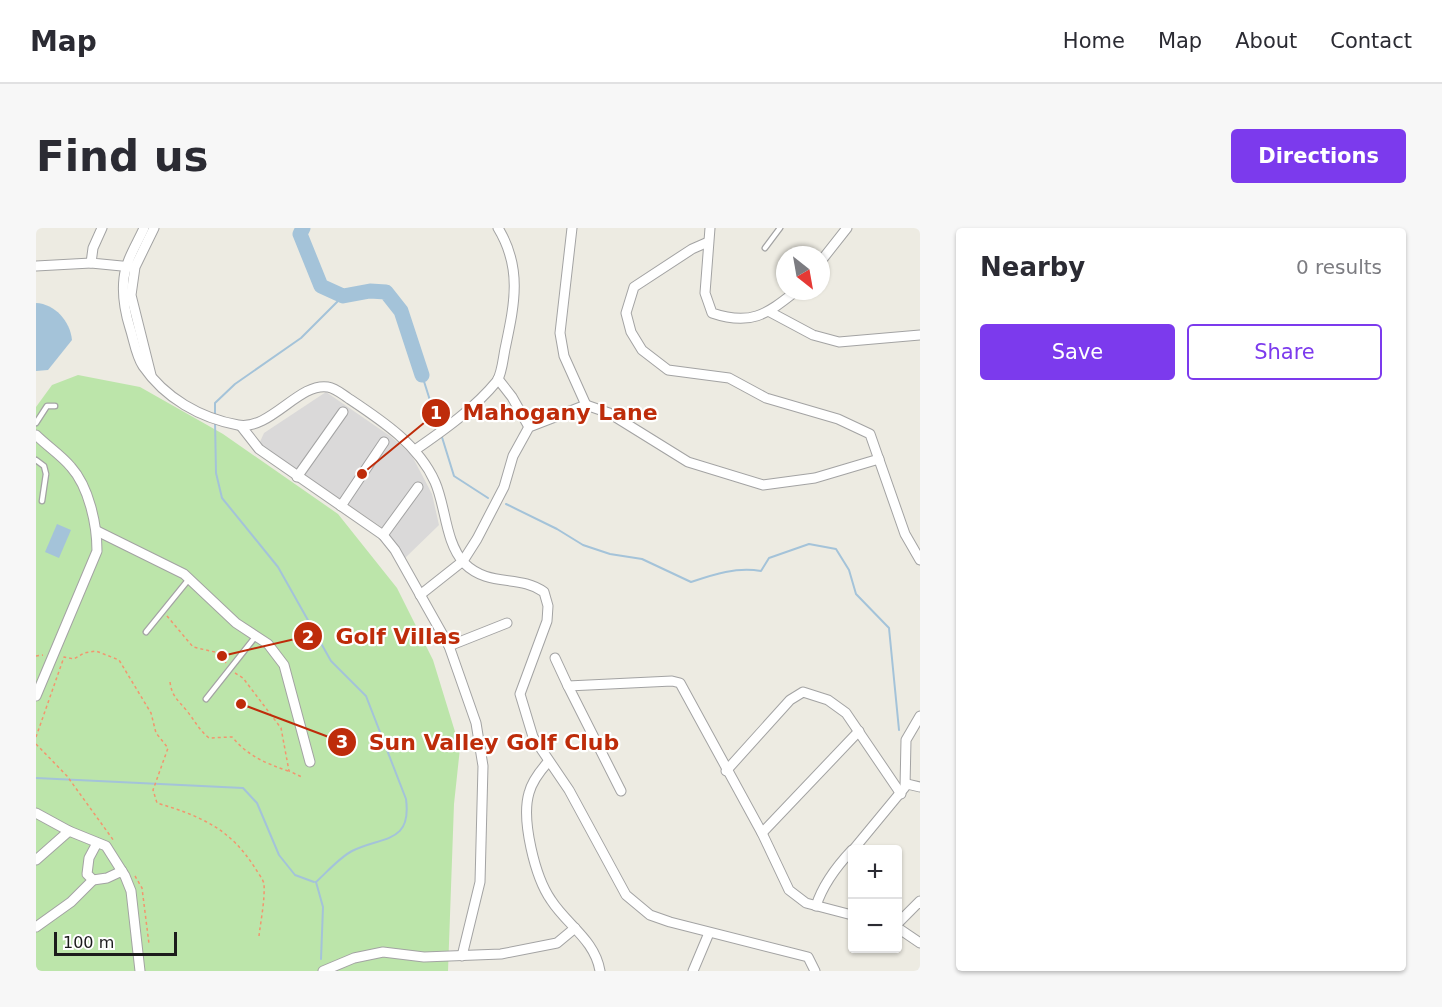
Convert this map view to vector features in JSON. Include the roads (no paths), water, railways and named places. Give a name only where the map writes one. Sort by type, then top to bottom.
[{"type":"street","points":[[91,263],[93,248],[102,228]]},
{"type":"street","points":[[144,228],[123,297],[142,365],[168,394],[205,416],[241,426],[266,418],[312,390],[328,387],[348,398],[416,450],[436,483],[456,548],[463,561],[485,577],[498,581],[525,583],[543,592],[548,606],[547,621],[520,694],[533,737],[569,790],[618,883],[632,901],[650,915],[709,933],[808,957],[814,971]]},
{"type":"street","points":[[131,266],[154,228]]},
{"type":"street","points":[[416,450],[448,428],[498,379],[516,298],[507,248],[498,228]]},
{"type":"street","points":[[572,228],[560,333],[564,356],[586,405]]},
{"type":"street","points":[[710,228],[705,293],[712,313],[734,321],[770,312],[785,300]]},
{"type":"street","points":[[830,250],[844,232],[831,228]]},
{"type":"street","points":[[708,242],[692,249],[634,287],[626,313],[631,332],[642,350],[668,370],[729,378],[766,398],[857,426],[870,434],[905,534],[920,560]]},
{"type":"street","points":[[36,266],[91,263],[131,266]]},
{"type":"street","points":[[770,312],[813,335],[839,342],[920,335]]},
{"type":"street","points":[[498,379],[512,397],[529,427]]},
{"type":"street","points":[[420,595],[463,561],[504,487],[513,456],[529,427],[586,405],[609,413],[688,462],[763,485],[815,478],[879,459]]},
{"type":"street","points":[[297,477],[342,412]]},
{"type":"street","points":[[241,426],[259,449],[383,535],[449,646],[476,723],[483,766],[480,882],[462,956]]},
{"type":"street","points":[[36,435],[73,468],[85,494],[97,531],[97,551],[36,696]]},
{"type":"street","points":[[340,506],[384,442]]},
{"type":"street","points":[[383,535],[418,487]]},
{"type":"street","points":[[97,531],[189,579],[236,623],[268,644],[284,665],[310,762]]},
{"type":"street","points":[[449,646],[507,623]]},
{"type":"street","points":[[555,658],[621,791]]},
{"type":"street","points":[[568,686],[672,681],[680,683],[726,771],[762,833],[789,890],[798,899],[848,914]]},
{"type":"street","points":[[726,771],[790,700],[803,693],[828,700],[846,713],[901,794]]},
{"type":"street","points":[[857,845],[907,784],[906,740],[920,716]]},
{"type":"street","points":[[762,833],[859,731]]},
{"type":"street","points":[[548,762],[538,773],[528,794],[530,842],[539,877],[547,893],[594,949],[600,971]]},
{"type":"street","points":[[907,784],[920,788]]},
{"type":"street","points":[[36,813],[69,831],[106,846],[122,871],[131,891],[140,971]]},
{"type":"street","points":[[36,860],[69,831]]},
{"type":"street","points":[[93,880],[87,874],[89,858],[97,843]]},
{"type":"street","points":[[816,906],[820,892],[837,866],[848,855]]},
{"type":"street","points":[[36,927],[71,902],[93,880],[107,878],[122,871]]},
{"type":"street","points":[[902,918],[920,901]]},
{"type":"street","points":[[323,971],[354,957],[383,952],[424,957],[501,954],[557,943],[575,928]]},
{"type":"street","points":[[902,931],[920,943]]},
{"type":"street","points":[[693,971],[709,933]]},
{"type":"lane","points":[[765,248],[780,228]]},
{"type":"lane","points":[[36,423],[47,406],[55,406]]},
{"type":"lane","points":[[36,460],[44,466],[46,474],[42,501]]},
{"type":"lane","points":[[146,632],[189,579]]},
{"type":"lane","points":[[206,699],[256,636]]},
{"type":"water","points":[[36,303],[55,310],[65,320],[71,333],[72,340],[48,370],[36,371]]},
{"type":"water","points":[[57,524],[71,530],[59,558],[45,552]]},
{"type":"waterway","points":[[303,228],[300,234],[321,286],[343,296],[370,291],[386,292],[401,311],[422,375]]},
{"type":"waterway","points":[[215,415],[215,403],[235,384],[301,338],[343,296]]},
{"type":"waterway","points":[[422,375],[439,429]]},
{"type":"waterway","points":[[215,421],[216,473],[222,498],[278,567],[331,661],[366,696],[406,799],[407,814],[399,831],[384,840],[363,846],[347,854],[316,882]]},
{"type":"waterway","points":[[441,434],[454,476],[488,498]]},
{"type":"waterway","points":[[506,504],[557,529],[583,545],[610,554],[642,559],[691,582],[734,571],[761,571],[769,558],[809,544],[836,549],[849,570],[856,594],[889,628],[899,730]]},
{"type":"waterway","points":[[36,778],[243,788],[257,803],[279,855],[295,875],[314,882]]},
{"type":"waterway","points":[[316,882],[323,907],[321,959]]},
{"type":"place","name":"Mahogany Lane","points":[[362,474]]},
{"type":"place","name":"Golf Villas","points":[[222,656]]},
{"type":"place","name":"Sun Valley Golf Club","points":[[241,704]]}]
